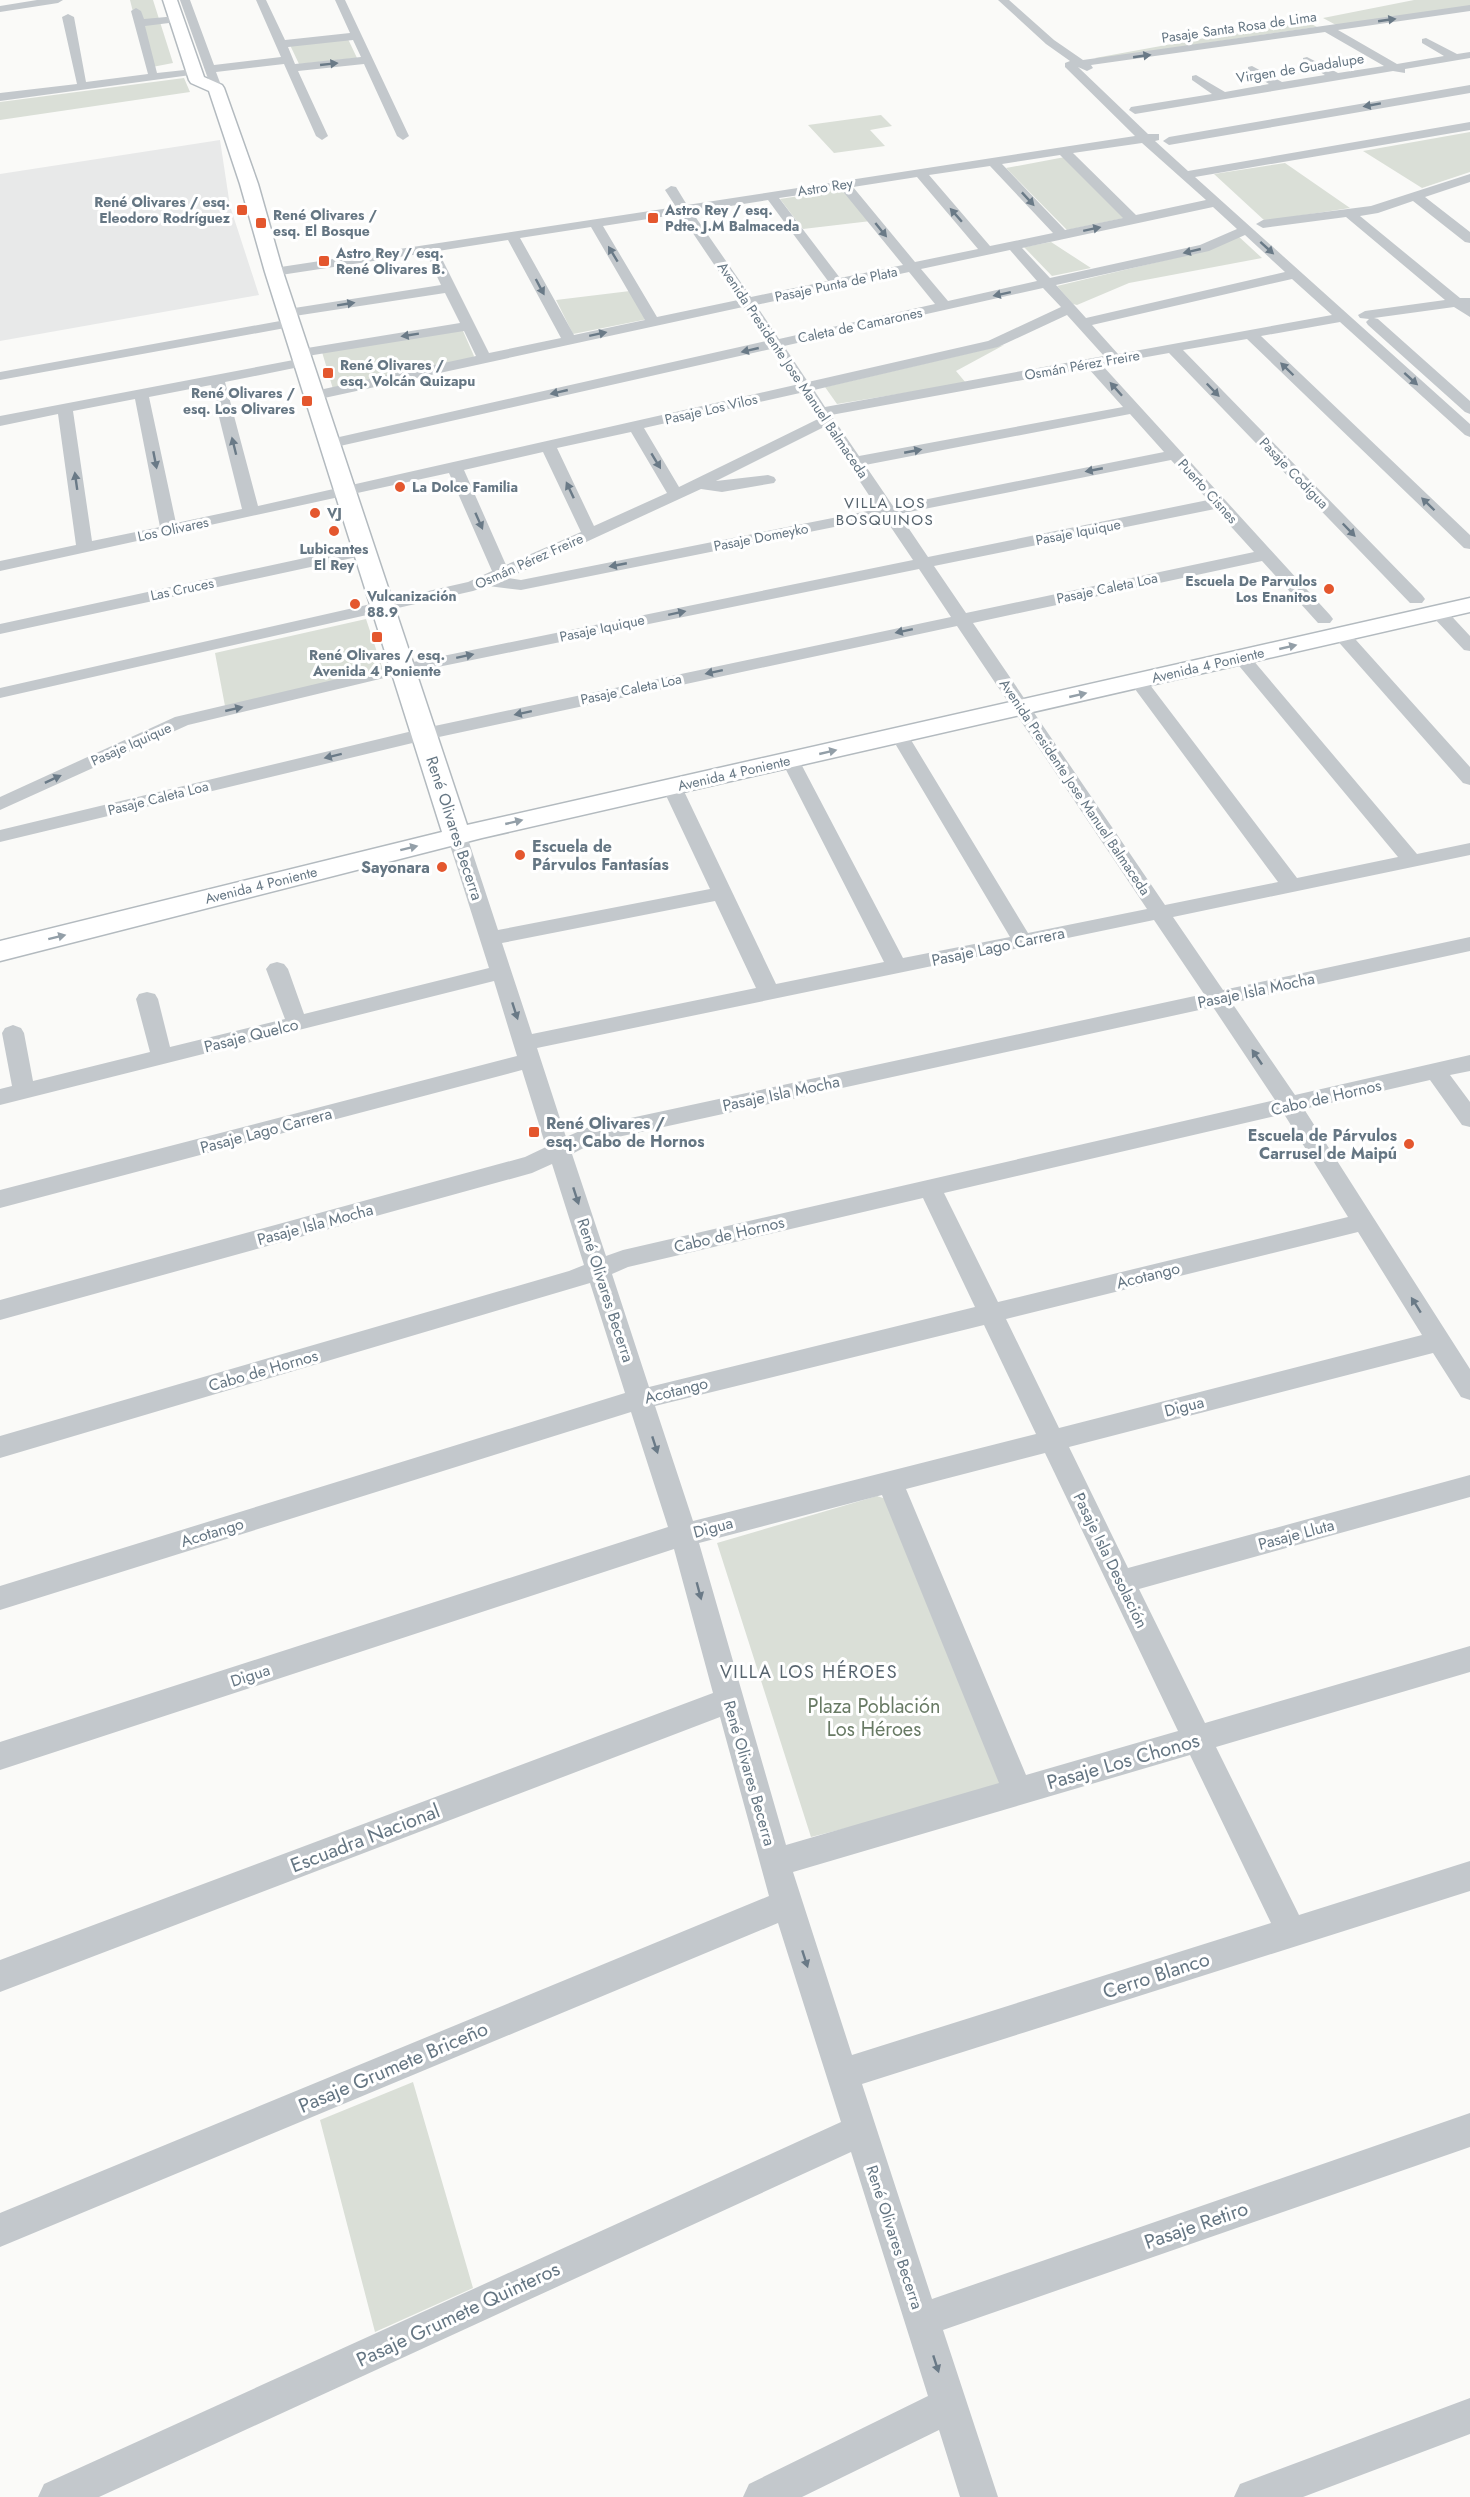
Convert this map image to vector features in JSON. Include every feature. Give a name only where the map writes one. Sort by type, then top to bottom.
[{"type":"street","points":[[0,9],[58,0]]},
{"type":"street","points":[[170,0],[177,20],[201,66]]},
{"type":"street","points":[[185,0],[201,66]]},
{"type":"street","points":[[261,0],[322,136]]},
{"type":"street","points":[[340,0],[403,136]]},
{"type":"street","points":[[1004,0],[1050,42],[1084,64],[1109,87]]},
{"type":"street","name":"Pasaje Santa Rosa de Lima","points":[[1084,64],[1470,8]]},
{"type":"street","points":[[68,17],[81,81]]},
{"type":"street","points":[[152,72],[138,17],[177,20]]},
{"type":"street","points":[[1316,21],[1455,103]]},
{"type":"street","points":[[1,93],[285,56],[357,36]]},
{"type":"street","points":[[1412,44],[1442,39]]},
{"type":"street","points":[[1426,41],[1456,58]]},
{"type":"street","name":"Virgen de Guadalupe","points":[[1170,142],[1130,106],[1223,96],[1470,55]]},
{"type":"street","points":[[285,56],[368,60]]},
{"type":"street","points":[[1307,60],[1336,77]]},
{"type":"street","points":[[1084,64],[1069,65],[1146,138],[1221,187]]},
{"type":"street","points":[[1,93],[201,66]]},
{"type":"street","name":"René Olivares Becerra","points":[[201,66],[199,82],[216,88],[249,184],[274,272],[641,1399],[684,1535],[787,1904],[979,2497]]},
{"type":"street","points":[[1238,71],[1268,66]]},
{"type":"street","points":[[1252,69],[1280,86]]},
{"type":"street","points":[[1196,78],[1223,96]]},
{"type":"street","name":"Astro Rey","points":[[274,272],[1146,138],[1170,142],[1470,88]]},
{"type":"street","points":[[1195,170],[1470,126]]},
{"type":"street","points":[[1063,151],[1133,220]]},
{"type":"street","points":[[993,162],[1062,236]]},
{"type":"street","points":[[1195,170],[1216,202],[1470,432]]},
{"type":"street","points":[[920,173],[987,251]]},
{"type":"street","points":[[1280,239],[1259,220],[1349,213],[1380,208],[1470,178]]},
{"type":"street","points":[[844,184],[945,307]]},
{"type":"street","name":"Avenida Presidente Jose Manuel Balmaceda","points":[[671,190],[1290,1105],[1470,1390]]},
{"type":"street","points":[[771,196],[837,284]]},
{"type":"street","points":[[1415,196],[1470,239]]},
{"type":"street","name":"Pasaje Punta de Plata","points":[[315,394],[1216,202]]},
{"type":"street","points":[[1349,213],[1463,301],[1470,313]]},
{"type":"street","points":[[594,223],[653,322]]},
{"type":"street","name":"Caleta de Camarones","points":[[331,443],[1204,248],[1246,230]]},
{"type":"street","points":[[512,235],[569,340]]},
{"type":"street","points":[[1013,246],[1115,358]]},
{"type":"street","points":[[430,248],[484,358]]},
{"type":"street","points":[[1083,323],[1295,274]]},
{"type":"street","points":[[0,376],[450,288]]},
{"type":"street","points":[[1463,301],[1361,311],[1470,409]]},
{"type":"street","name":"Pasaje Los Vilos","points":[[346,492],[993,345],[1070,308]]},
{"type":"street","name":"Osmán Pérez Freire","points":[[0,693],[454,592],[495,578],[676,495],[824,416],[1115,358],[1342,317]]},
{"type":"street","points":[[0,421],[217,379],[302,358],[468,326]]},
{"type":"street","points":[[1250,334],[1470,544]]},
{"type":"street","name":"Pasaje Codigua","points":[[1172,348],[1416,599]]},
{"type":"street","name":"Puerto Cisnes","points":[[1092,363],[1470,779]]},
{"type":"street","points":[[217,379],[251,512]]},
{"type":"street","points":[[141,394],[169,530]]},
{"type":"street","points":[[65,408],[85,548]]},
{"type":"street","points":[[855,462],[1134,409]]},
{"type":"street","points":[[635,426],[676,495]]},
{"type":"street","points":[[549,447],[590,534]]},
{"type":"street","name":"Pasaje Domeyko","points":[[495,578],[521,585],[1175,454]]},
{"type":"street","points":[[455,468],[495,578]]},
{"type":"street","points":[[699,484],[722,487],[768,480]]},
{"type":"street","name":"Los Olivares","points":[[0,566],[346,492]]},
{"type":"street","name":"Pasaje Iquique","points":[[0,804],[174,724],[404,669],[1219,503]]},
{"type":"street","name":"Las Cruces","points":[[0,629],[365,549]]},
{"type":"street","name":"Pasaje Caleta Loa","points":[[0,836],[424,734],[1266,555]]},
{"type":"street","name":"Avenida 4 Poniente","points":[[0,951],[455,826],[672,787],[899,735],[1016,699],[1138,681],[1241,657],[1416,599],[1470,586]]},
{"type":"street","name":"Avenida 4 Poniente","points":[[0,930],[1333,627],[1438,612],[1470,605]]},
{"type":"street","points":[[1438,612],[1470,646]]},
{"type":"street","points":[[1241,657],[1412,861]]},
{"type":"street","points":[[1138,681],[1292,886]]},
{"type":"street","points":[[899,735],[1023,941]]},
{"type":"street","points":[[790,760],[897,967]]},
{"type":"street","points":[[672,787],[769,993]]},
{"type":"street","name":"Pasaje Lago Carrera","points":[[0,1199],[528,1052],[769,993],[1470,849]]},
{"type":"street","points":[[491,938],[722,893]]},
{"type":"street","name":"Pasaje Isla Mocha","points":[[0,1310],[532,1164],[590,1135],[1470,944]]},
{"type":"street","points":[[277,969],[297,1023]]},
{"type":"street","name":"Pasaje Quelco","points":[[0,1097],[502,972]]},
{"type":"street","points":[[147,999],[162,1057]]},
{"type":"street","points":[[13,1033],[24,1092]]},
{"type":"street","name":"Cabo de Hornos","points":[[0,1447],[576,1279],[623,1259],[1470,1064]]},
{"type":"street","points":[[1435,1071],[1470,1119]]},
{"type":"street","name":"Pasaje Isla Desolación","points":[[930,1188],[1291,1932]]},
{"type":"street","name":"Acotango","points":[[0,1598],[641,1399],[1364,1222]]},
{"type":"street","name":"Digua","points":[[0,1756],[684,1535],[1439,1341]]},
{"type":"street","points":[[890,1482],[1018,1792]]},
{"type":"street","name":"Pasaje Lluta","points":[[1121,1582],[1470,1486]]},
{"type":"street","name":"Pasaje Los Chonos","points":[[775,1863],[1470,1659]]},
{"type":"street","name":"Escuadra Nacional","points":[[0,1976],[729,1700]]},
{"type":"street","name":"Cerro Blanco","points":[[842,2074],[1470,1876]]},
{"type":"street","name":"Pasaje Grumete Briceño","points":[[0,2230],[787,1904]]},
{"type":"street","name":"Pasaje Retiro","points":[[922,2320],[1470,2130]]},
{"type":"street","name":"Pasaje Grumete Quinteros","points":[[57,2497],[860,2131]]},
{"type":"street","points":[[762,2497],[950,2405]]},
{"type":"street","points":[[1253,2497],[1470,2416]]},
{"type":"shaded area","points":[[220,140],[230,206],[259,295],[0,341],[0,174]]},
{"type":"green space","points":[[130,0],[153,0],[173,63],[147,68]]},
{"type":"green space","points":[[1414,0],[1470,0],[1470,6],[1336,25],[1323,18]]},
{"type":"green space","points":[[1304,20],[1317,27],[1095,58]]},
{"type":"green space","points":[[348,39],[357,58],[299,64],[290,45]]},
{"type":"green space","points":[[184,78],[190,92],[0,120],[0,102]]},
{"type":"green space","points":[[881,115],[892,126],[870,130],[885,146],[834,153],[808,125]]},
{"type":"green space","points":[[1470,132],[1470,172],[1422,188],[1363,151]]},
{"type":"green space","points":[[1065,157],[1124,218],[1067,230],[1006,168]]},
{"type":"green space","points":[[1285,163],[1350,208],[1265,221],[1214,174]]},
{"type":"green space","points":[[845,189],[871,221],[803,229],[780,199]]},
{"type":"green space","points":[[1237,235],[1262,258],[1129,283],[1077,305],[1073,304],[1057,286],[1204,251]]},
{"type":"green space","points":[[1051,242],[1091,268],[1052,276],[1024,247]]},
{"type":"green space","points":[[630,291],[648,319],[573,334],[556,300]]},
{"type":"green space","points":[[463,331],[474,356],[472,359],[333,389],[322,352]]},
{"type":"green space","points":[[1004,345],[956,371],[966,383],[837,404],[825,387]]},
{"type":"green space","points":[[366,619],[383,670],[225,706],[215,653]]},
{"type":"green space","name":"Plaza Población Los Héroes","points":[[877,1496],[889,1500],[1002,1777],[996,1790],[811,1837],[717,1543]]},
{"type":"green space","points":[[413,2082],[473,2288],[375,2332],[320,2120]]},
{"type":"place","name":"René Olivares / esq. Eleodoro Rodríguez","points":[[242,210]]},
{"type":"place","name":"Astro Rey / esq. Pdte. J.M Balmaceda","points":[[653,218]]},
{"type":"place","name":"René Olivares / esq. El Bosque","points":[[261,223]]},
{"type":"place","name":"Astro Rey / esq. René Olivares B.","points":[[324,261]]},
{"type":"place","name":"René Olivares / esq. Volcán Quizapu","points":[[328,373]]},
{"type":"place","name":"René Olivares / esq. Los Olivares","points":[[307,401]]},
{"type":"place","name":"La Dolce Familia","points":[[400,487]]},
{"type":"place","name":"VJ","points":[[315,513]]},
{"type":"place","name":"Lubicantes El Rey","points":[[334,531]]},
{"type":"place","name":"Escuela De Parvulos Los Enanitos","points":[[1329,589]]},
{"type":"place","name":"Vulcanización 88.9","points":[[355,604]]},
{"type":"place","name":"René Olivares / esq. Avenida 4 Poniente","points":[[377,637]]},
{"type":"place","name":"Escuela de Párvulos Fantasías","points":[[520,855]]},
{"type":"place","name":"Sayonara","points":[[442,867]]},
{"type":"place","name":"René Olivares / esq. Cabo de Hornos","points":[[534,1132]]},
{"type":"place","name":"Escuela de Párvulos Carrusel de Maipú","points":[[1409,1144]]},
{"type":"district","name":"VILLA LOS BOSQUINOS","points":[[885,512]]},
{"type":"district","name":"VILLA LOS HÉROES","points":[[809,1672]]}]
